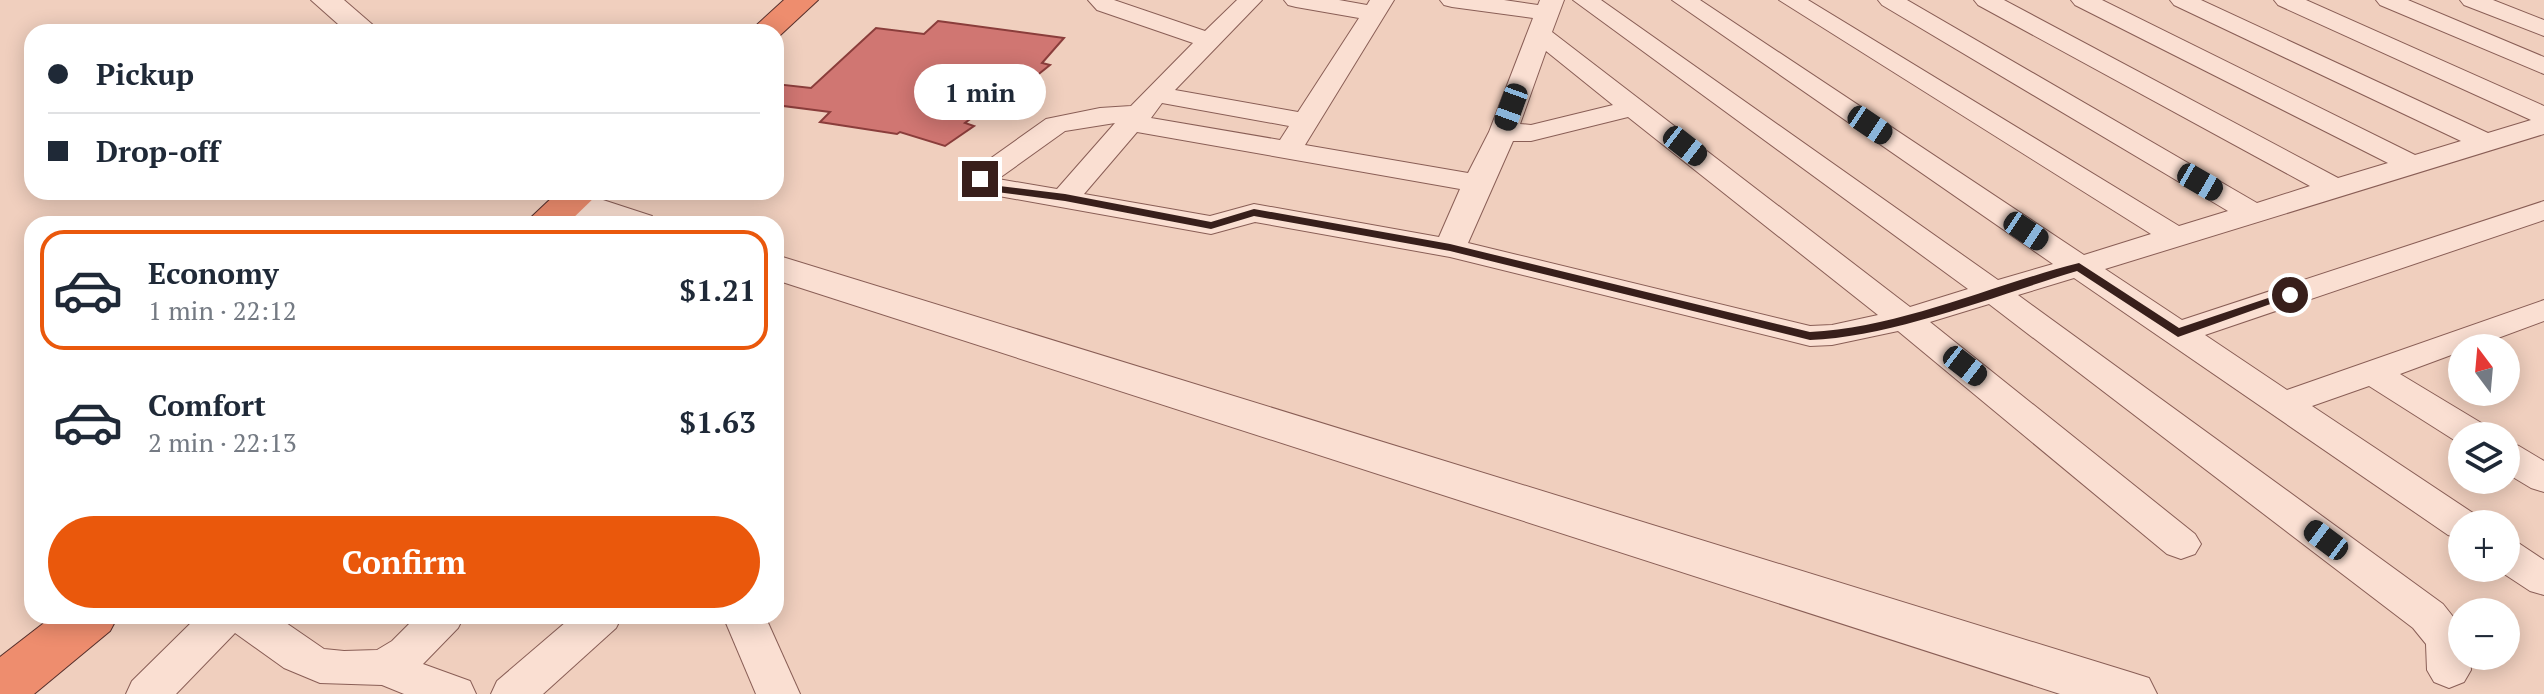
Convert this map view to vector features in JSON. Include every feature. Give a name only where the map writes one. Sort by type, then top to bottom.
[{"type":"highway","points":[[774,24],[803,0]]},
{"type":"highway","points":[[556,216],[576,203]]},
{"type":"highway","points":[[0,689],[83,624]]},
{"type":"highway","points":[[29,694],[86,624]]},
{"type":"street","points":[[326,0],[356,24]]},
{"type":"street","points":[[1100,0],[1105,5],[1211,41]]},
{"type":"street","points":[[1065,198],[1143,110],[1250,0]]},
{"type":"street","points":[[1288,149],[1378,6],[1296,0]]},
{"type":"street","points":[[1452,0],[1545,15],[1636,107],[1905,319],[2181,544]]},
{"type":"street","points":[[1585,0],[1993,292],[2428,616],[2447,640],[2448,655]]},
{"type":"street","points":[[1791,0],[2176,237]]},
{"type":"street","points":[[1890,0],[2253,213]]},
{"type":"street","points":[[1986,0],[2335,188]]},
{"type":"street","points":[[2083,0],[2413,165]]},
{"type":"street","points":[[2182,0],[2487,143]]},
{"type":"street","points":[[2286,0],[2544,116]]},
{"type":"street","points":[[2388,0],[2544,66]]},
{"type":"street","points":[[2472,0],[2544,29]]},
{"type":"street","points":[[1688,1],[2448,516]]},
{"type":"street","points":[[1450,248],[1477,183],[1503,132],[1545,15]]},
{"type":"street","points":[[2511,52],[2544,43]]},
{"type":"street","points":[[1503,132],[1531,133],[1636,107]]},
{"type":"street","points":[[1143,110],[1288,149],[1477,183]]},
{"type":"street","points":[[1305,121],[1143,110],[1100,116],[1056,125],[980,179],[981,185],[1211,225],[1219,225],[1244,214],[1266,214],[1450,248],[1810,336],[1832,335],[1905,319],[2544,125]]},
{"type":"street","points":[[576,203],[615,216]]},
{"type":"street","points":[[2178,333],[2544,210]]},
{"type":"street","points":[[784,270],[2130,694]]},
{"type":"street","points":[[2283,404],[2544,310]]},
{"type":"street","points":[[2372,372],[2452,422]]},
{"type":"street","points":[[2520,464],[2544,479]]},
{"type":"street","points":[[2520,564],[2544,580]]},
{"type":"street","points":[[148,694],[217,624]]},
{"type":"street","points":[[253,624],[279,638],[304,659],[323,667],[384,668],[454,694]]},
{"type":"street","points":[[384,668],[407,653],[435,624]]},
{"type":"street","points":[[513,694],[592,624]]},
{"type":"street","points":[[747,624],[778,694]]},
{"type":"building","points":[[938,21],[1064,38],[1042,63],[1050,65],[1025,85],[1017,84],[965,123],[974,126],[945,146],[900,132],[820,122],[830,112],[784,106],[784,85],[811,88],[876,28],[924,34]]},
{"type":"route","points":[[980,179],[981,185],[989,188],[1065,198],[1211,225],[1219,225],[1244,214],[1266,214],[1450,248],[1810,336],[1832,335],[1905,319],[2079,266],[2178,333],[2290,295]]}]
